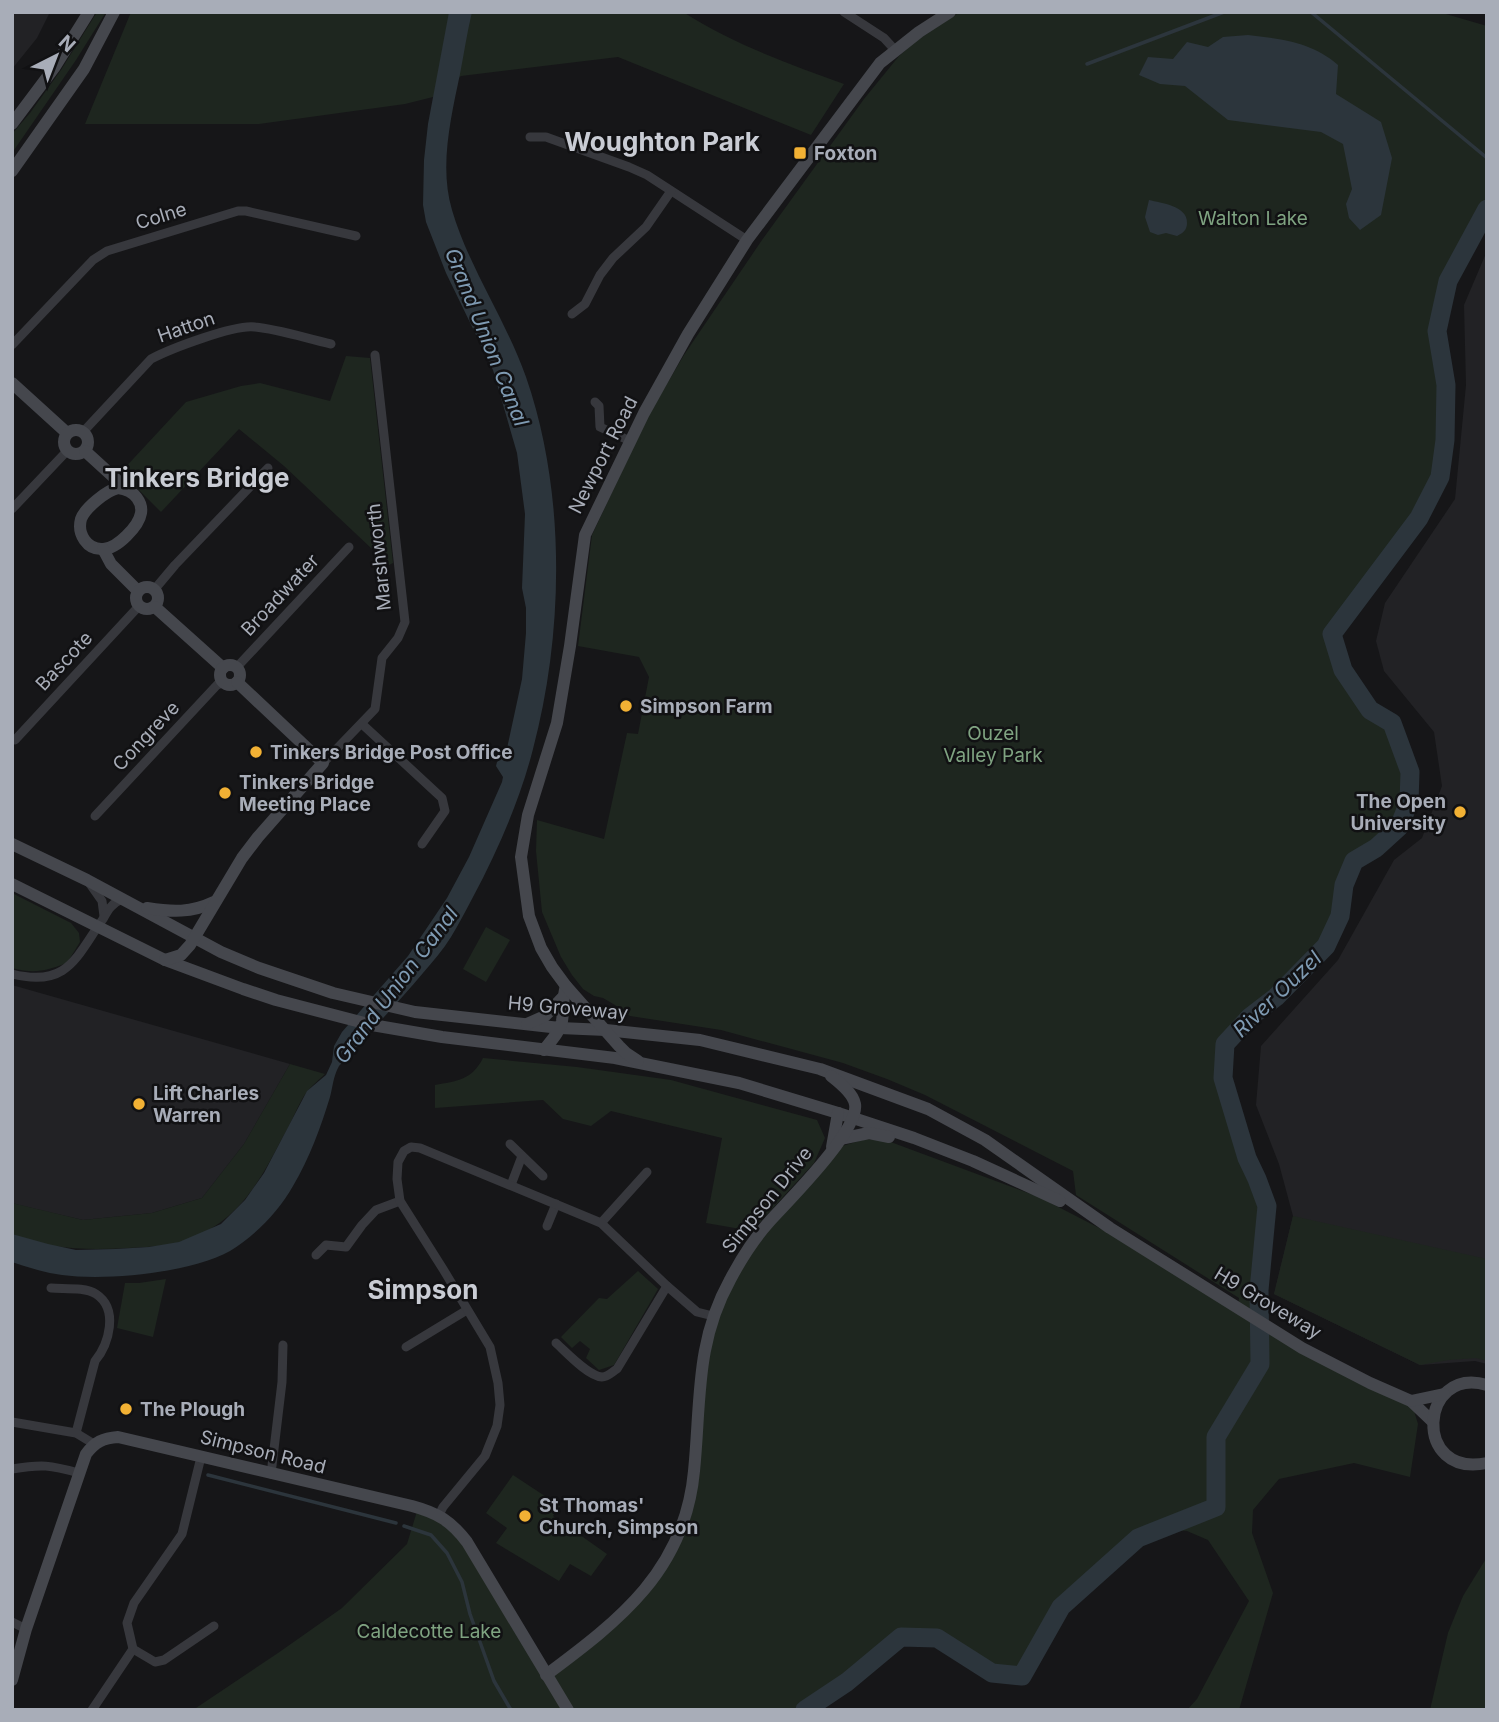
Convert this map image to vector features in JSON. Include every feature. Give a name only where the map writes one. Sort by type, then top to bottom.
[{"type":"street","points":[[12,124],[54,68],[89,12]]},
{"type":"street","points":[[12,171],[84,69],[114,12]]},
{"type":"street","points":[[844,12],[884,38],[895,50]]},
{"type":"street","name":"Newport Road","points":[[638,1061],[626,1054],[606,1030],[564,992],[541,948],[529,916],[521,857],[528,815],[557,723],[584,535],[630,441],[688,334],[747,240],[880,63],[950,12]]},
{"type":"street","points":[[530,137],[546,137],[647,175],[747,240]]},
{"type":"street","points":[[572,314],[585,303],[613,258],[646,228],[671,191]]},
{"type":"street","name":"Colne","points":[[12,345],[93,260],[107,251],[238,211],[356,236]]},
{"type":"street","name":"Hatton","points":[[83,432],[151,359],[164,351],[242,327],[256,327],[331,344]]},
{"type":"street","name":"Marshworth","points":[[192,942],[242,858],[258,837],[375,709],[382,659],[398,638],[405,622],[376,355]]},
{"type":"street","points":[[12,383],[67,433]]},
{"type":"street","points":[[596,402],[599,406],[600,427],[630,441]]},
{"type":"street","points":[[73,430],[83,432],[88,441],[82,453],[67,451],[63,444],[67,433],[73,430]]},
{"type":"street","points":[[85,450],[123,488]]},
{"type":"street","points":[[12,509],[67,451]]},
{"type":"street","points":[[154,590],[268,468]]},
{"type":"street","points":[[123,488],[136,496],[142,508],[139,521],[112,547],[103,549],[90,546],[84,540],[80,529],[81,520],[109,491],[123,488]]},
{"type":"street","name":"Broadwater","points":[[237,667],[349,547]]},
{"type":"street","points":[[103,549],[111,564],[138,591]]},
{"type":"street","points":[[146,587],[154,590],[158,596],[155,607],[146,610],[139,606],[135,598],[138,591],[146,587]]},
{"type":"street","name":"Bascote","points":[[15,740],[139,606]]},
{"type":"street","points":[[155,607],[223,668]]},
{"type":"street","points":[[228,665],[237,667],[240,673],[237,682],[230,685],[223,682],[220,675],[223,668],[228,665]]},
{"type":"street","name":"Congreve","points":[[95,816],[223,682]]},
{"type":"street","points":[[237,682],[323,764]]},
{"type":"street","points":[[362,724],[427,790],[442,798],[445,811],[422,844]]},
{"type":"street","points":[[12,844],[128,902],[168,918],[215,902]]},
{"type":"street","points":[[87,880],[100,897],[104,908],[100,922]]},
{"type":"street","name":"H9 Groveway","points":[[12,884],[100,922],[128,942],[162,958],[254,993],[372,1025],[442,1037],[638,1061],[739,1083],[914,1138],[973,1161],[1110,1227]]},
{"type":"street","points":[[12,974],[27,978],[46,977],[64,971],[74,962],[111,906],[128,902]]},
{"type":"street","name":"H9 Groveway","points":[[168,918],[192,942],[333,993],[415,1012],[700,1040],[820,1069],[928,1109],[985,1140],[1110,1227],[1302,1348],[1411,1401],[1432,1421]]},
{"type":"street","points":[[162,958],[181,955],[192,942]]},
{"type":"street","points":[[192,942],[194,962],[208,976]]},
{"type":"street","points":[[527,1024],[545,1016],[564,992]]},
{"type":"street","points":[[544,1050],[560,1028],[564,992]]},
{"type":"street","points":[[820,1069],[841,1084],[855,1102],[853,1118]]},
{"type":"street","points":[[838,1113],[881,1091]]},
{"type":"street","name":"Simpson Drive","points":[[836,1144],[838,1113]]},
{"type":"street","name":"Simpson Drive","points":[[546,1675],[585,1646],[633,1603],[651,1584],[673,1546],[682,1525],[694,1474],[702,1365],[713,1316],[747,1251],[767,1224],[825,1161],[853,1118]]},
{"type":"street","points":[[836,1144],[869,1133],[882,1135],[943,1157],[973,1161]]},
{"type":"street","points":[[510,1144],[543,1176]]},
{"type":"street","points":[[439,1516],[443,1507],[485,1456],[499,1415],[498,1383],[490,1347],[400,1201],[398,1162],[404,1151],[411,1147],[420,1148],[601,1223],[697,1312],[713,1316]]},
{"type":"street","points":[[511,1185],[522,1156]]},
{"type":"street","points":[[601,1223],[647,1172]]},
{"type":"street","points":[[316,1255],[326,1245],[346,1247],[376,1210],[400,1201]]},
{"type":"street","points":[[547,1226],[556,1204]]},
{"type":"street","points":[[556,1343],[590,1372],[601,1377],[609,1375],[617,1369],[667,1286]]},
{"type":"street","points":[[51,1288],[95,1293],[105,1301],[109,1311],[110,1323],[106,1341],[95,1361],[76,1433]]},
{"type":"street","points":[[406,1347],[467,1310]]},
{"type":"street","points":[[271,1474],[282,1382],[283,1345]]},
{"type":"street","points":[[1487,1385],[1469,1382],[1456,1386],[1438,1402],[1432,1421],[1433,1433],[1445,1454],[1466,1464],[1487,1463]]},
{"type":"street","points":[[1411,1401],[1444,1394]]},
{"type":"street","points":[[12,1422],[76,1433],[94,1444],[86,1454],[79,1473],[26,1629],[12,1680]]},
{"type":"street","name":"Simpson Road","points":[[94,1444],[106,1438],[118,1437],[418,1508],[439,1516],[454,1526],[467,1542],[568,1710]]},
{"type":"street","points":[[201,1457],[182,1534],[134,1603],[127,1623],[133,1649],[155,1662],[164,1660],[214,1626]]},
{"type":"street","points":[[12,1469],[52,1465],[79,1473]]},
{"type":"street","points":[[12,1622],[26,1629]]},
{"type":"street","points":[[92,1710],[133,1649]]},
{"type":"shaded area","points":[[12,12],[50,12],[37,38],[12,69]]},
{"type":"shaded area","name":"The Open University","points":[[1487,251],[1487,1364],[1475,1361],[1420,1365],[1274,1294],[1293,1216],[1279,1164],[1256,1105],[1261,1046],[1338,960],[1394,860],[1422,838],[1442,786],[1434,732],[1384,671],[1376,641],[1385,603],[1455,499],[1466,385],[1464,305]]},
{"type":"shaded area","name":"Lift Charles Warren","points":[[12,985],[290,1064],[244,1144],[202,1198],[152,1213],[83,1220],[19,1205],[12,1203]]},
{"type":"green space","points":[[97,12],[106,12],[12,153],[12,134],[61,70]]},
{"type":"green space","points":[[131,12],[683,12],[741,44],[844,84],[811,135],[618,57],[461,76],[433,97],[405,104],[259,124],[85,124]]},
{"type":"green space","points":[[960,12],[1439,12],[1487,26],[1487,209],[1448,281],[1437,331],[1446,385],[1445,440],[1440,477],[1419,518],[1332,634],[1343,670],[1370,710],[1392,723],[1407,753],[1409,802],[1399,827],[1376,848],[1354,861],[1344,885],[1340,916],[1326,946],[1225,1044],[1223,1078],[1247,1158],[1267,1206],[1259,1290],[1259,1321],[1411,1401],[1418,1424],[1410,1477],[1354,1463],[1279,1479],[1253,1510],[1252,1533],[1273,1593],[1239,1710],[1187,1710],[1197,1699],[1249,1601],[1208,1540],[1187,1531],[1161,1529],[1138,1538],[1061,1607],[1022,1676],[992,1673],[937,1638],[902,1637],[848,1682],[805,1710],[193,1710],[342,1608],[407,1544],[418,1508],[454,1526],[546,1674],[633,1603],[682,1525],[702,1365],[728,1283],[832,1149],[866,1139],[888,1141],[1039,1197],[1105,1231],[1238,1307],[1239,1298],[1076,1195],[1073,1171],[925,1095],[843,1063],[721,1030],[630,1016],[603,998],[594,996],[583,989],[572,975],[561,957],[542,912],[536,851],[537,820],[604,839],[627,733],[638,734],[649,677],[639,657],[578,646],[592,535],[648,416],[684,355],[762,240],[864,99],[899,56],[916,41]]},
{"type":"green space","points":[[346,356],[370,358],[393,563],[389,565],[284,466],[239,429],[161,512],[121,472],[186,402],[260,383],[330,401]]},
{"type":"green space","points":[[12,893],[71,923],[79,933],[80,942],[67,963],[40,971],[12,968]]},
{"type":"green space","points":[[486,927],[510,940],[486,982],[463,969]]},
{"type":"green space","points":[[483,1058],[671,1080],[817,1120],[825,1138],[814,1163],[752,1231],[706,1223],[722,1138],[611,1111],[591,1126],[563,1119],[543,1100],[435,1108],[435,1085],[469,1075]]},
{"type":"green space","points":[[290,1064],[325,1074],[303,1098],[255,1186],[231,1214],[217,1225],[180,1242],[127,1248],[83,1249],[54,1246],[12,1234],[12,1203],[83,1220],[152,1213],[202,1198],[244,1144]]},
{"type":"green space","points":[[1293,1216],[1487,1259],[1487,1361],[1476,1358],[1420,1365],[1274,1294]]},
{"type":"green space","points":[[638,1271],[658,1289],[614,1365],[599,1370],[586,1358],[590,1349],[580,1341],[572,1348],[561,1337],[599,1298],[607,1299]]},
{"type":"green space","points":[[166,1279],[153,1337],[117,1328],[125,1283]]},
{"type":"green space","points":[[513,1475],[560,1506],[553,1516],[607,1554],[591,1576],[570,1564],[559,1581],[496,1543],[507,1528],[486,1513]]},
{"type":"green space","points":[[1487,1557],[1487,1710],[1430,1710],[1448,1633],[1463,1596]]},
{"type":"water","name":"Grand Union Canal","points":[[449,12],[472,12],[448,142],[448,194],[468,253],[526,377],[539,421],[554,514],[555,610],[551,658],[533,749],[522,787],[491,861],[454,932],[413,985],[339,1066],[323,1120],[304,1165],[281,1205],[266,1222],[239,1245],[213,1259],[148,1274],[80,1277],[50,1273],[12,1262],[12,1234],[76,1250],[115,1249],[179,1242],[221,1224],[245,1200],[264,1173],[307,1091],[326,1075],[332,1062],[334,1046],[342,1032],[408,956],[447,898],[469,857],[502,782],[503,777],[496,766],[506,753],[522,679],[526,633],[526,608],[522,588],[525,514],[517,453],[493,370],[446,273],[426,222],[423,205],[428,124]]},
{"type":"water","name":"Walton Lake","points":[[1248,35],[1307,46],[1328,57],[1338,65],[1336,94],[1381,122],[1392,158],[1381,215],[1360,230],[1349,218],[1346,204],[1352,189],[1343,144],[1321,132],[1228,120],[1185,86],[1160,84],[1139,75],[1148,57],[1173,59],[1187,42],[1208,47],[1223,37]]},
{"type":"water","points":[[1149,200],[1179,209],[1186,217],[1184,231],[1177,236],[1150,232],[1145,217]]},
{"type":"waterway","points":[[1087,64],[1224,12]]},
{"type":"waterway","points":[[1311,12],[1487,158]]},
{"type":"waterway","name":"River Ouzel","points":[[805,1710],[847,1682],[901,1637],[937,1638],[992,1673],[1022,1676],[1061,1607],[1138,1538],[1216,1507],[1216,1437],[1260,1364],[1259,1290],[1267,1206],[1247,1158],[1223,1078],[1225,1044],[1326,946],[1340,916],[1344,885],[1354,861],[1376,848],[1399,827],[1409,802],[1410,772],[1392,723],[1370,710],[1343,670],[1332,634],[1419,518],[1440,477],[1445,440],[1446,385],[1437,331],[1448,281],[1487,209]]},
{"type":"waterway","points":[[208,1475],[396,1523]]},
{"type":"waterway","points":[[404,1526],[431,1535],[447,1553],[462,1582],[470,1614],[494,1681],[511,1710]]},
{"type":"place","name":"Foxton","points":[[800,153]]},
{"type":"place","name":"Simpson Farm","points":[[626,706]]},
{"type":"place","name":"Tinkers Bridge Post Office","points":[[256,752]]},
{"type":"place","name":"Tinkers Bridge Meeting Place","points":[[225,793]]},
{"type":"place","name":"The Open University","points":[[1460,812]]},
{"type":"place","name":"Lift Charles Warren","points":[[139,1104]]},
{"type":"place","name":"The Plough","points":[[126,1409]]},
{"type":"place","name":"St Thomas' Church, Simpson","points":[[525,1516]]},
{"type":"district","name":"Woughton Park","points":[[662,141]]},
{"type":"district","name":"Tinkers Bridge","points":[[197,477]]},
{"type":"district","name":"Simpson","points":[[423,1289]]},
{"type":"park label","name":"Ouzel Valley Park","points":[[993,744]]},
{"type":"park label","name":"Caldecotte Lake","points":[[429,1631]]}]
